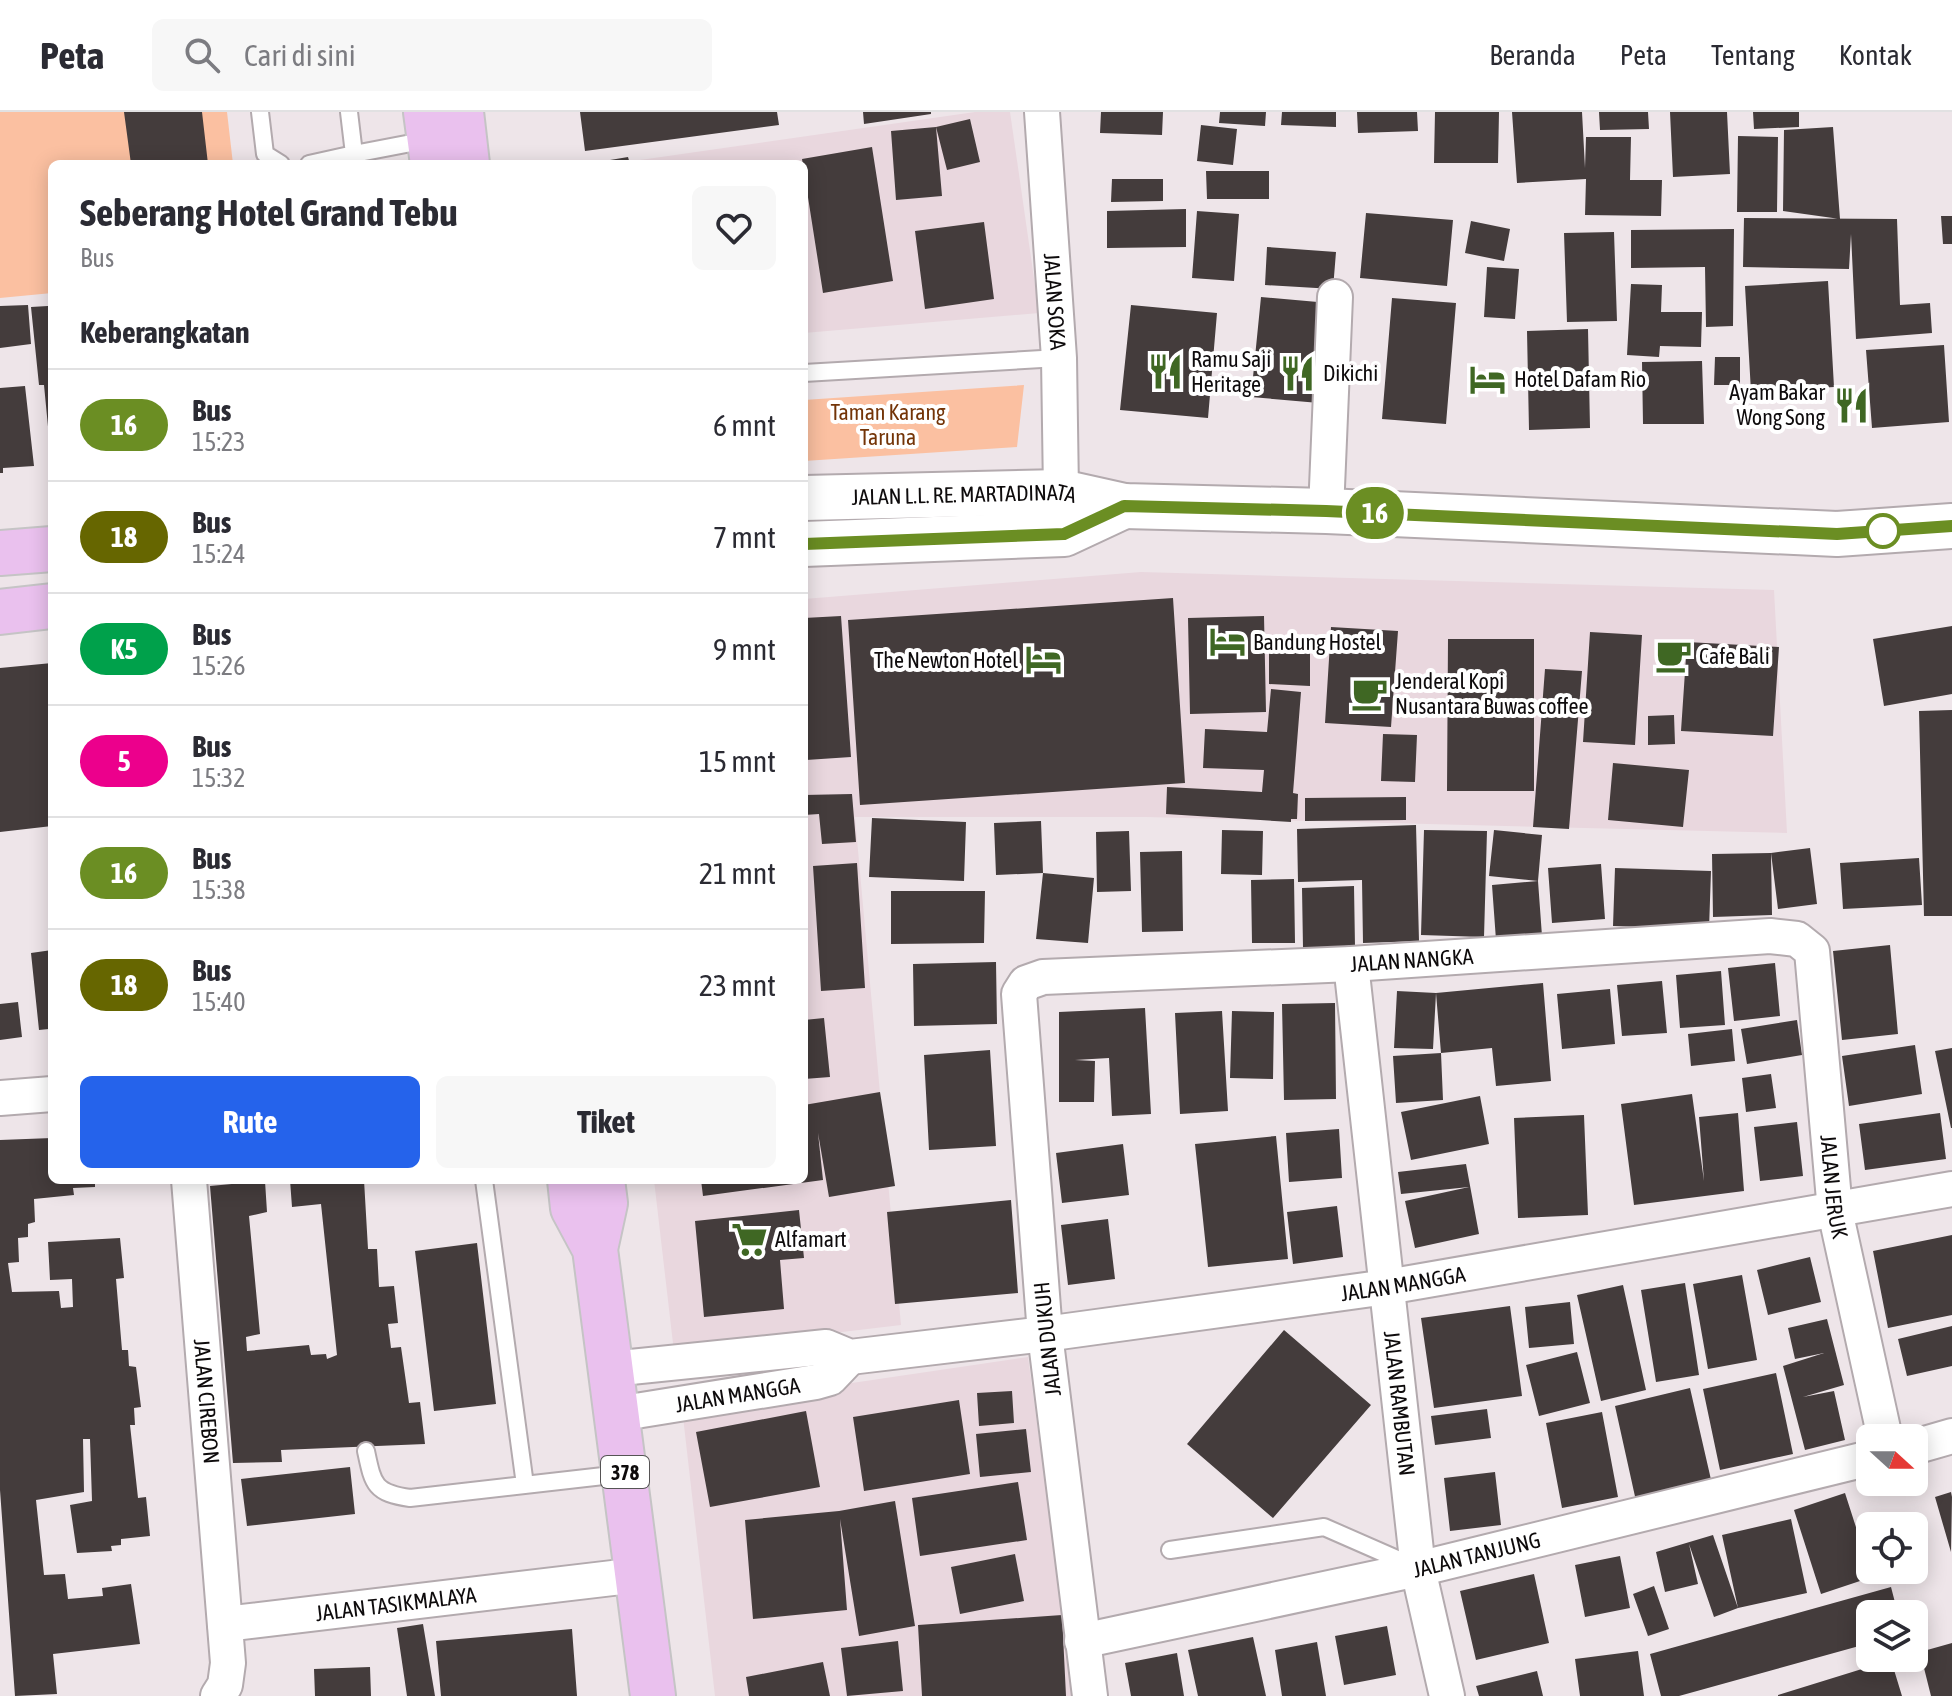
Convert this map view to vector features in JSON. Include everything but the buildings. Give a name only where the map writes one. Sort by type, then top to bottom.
[{"type":"main road","points":[[437,132],[463,160]]},
{"type":"main road","name":"JALAN L.L. RE. MARTADINATA","points":[[808,498],[1061,492],[1124,506],[1326,511],[1837,534],[1951,531]]},
{"type":"main road","name":"JALAN L.L. RE. MARTADINATA","points":[[808,544],[1064,534],[1124,506]]},
{"type":"main road","points":[[0,553],[48,549]]},
{"type":"main road","points":[[0,612],[48,606]]},
{"type":"main road","name":"378","points":[[570,1184],[573,1208],[595,1249]]},
{"type":"main road","name":"378","points":[[603,1184],[605,1203],[595,1249],[653,1696]]},
{"type":"street","name":"JALAN SOKA","points":[[1042,112],[1059,358],[1061,492]]},
{"type":"street","points":[[1326,511],[1335,297]]},
{"type":"street","name":"JALAN NANGKA","points":[[1026,983],[1043,977],[1351,964],[1770,936],[1797,939]]},
{"type":"street","name":"JALAN JERUK","points":[[1797,939],[1812,951],[1835,1211],[1882,1424]]},
{"type":"street","name":"JALAN RAMBUTAN","points":[[1351,964],[1418,1569],[1447,1696]]},
{"type":"street","name":"JALAN DUKUH","points":[[1026,983],[1019,994],[1045,1334],[1090,1696]]},
{"type":"street","points":[[0,1098],[48,1094]]},
{"type":"street","name":"JALAN CIREBON","points":[[189,1184],[225,1624]]},
{"type":"street","name":"JALAN MANGGA","points":[[611,1369],[826,1347],[850,1357],[1045,1334],[1387,1287],[1952,1189]]},
{"type":"street","name":"JALAN MANGGA","points":[[617,1414],[816,1382],[830,1378],[850,1357]]},
{"type":"street","points":[[1928,1443],[1952,1436]]},
{"type":"street","name":"JALAN TANJUNG","points":[[1082,1641],[1418,1569],[1856,1461]]},
{"type":"street","name":"JALAN TASIKMALAYA","points":[[225,1624],[638,1575]]},
{"type":"street","points":[[218,1696],[225,1685],[228,1663],[225,1624]]},
{"type":"lane","points":[[260,112],[265,154],[275,160]]},
{"type":"lane","points":[[349,112],[354,154]]},
{"type":"lane","points":[[327,160],[437,132]]},
{"type":"lane","points":[[808,373],[1059,358]]},
{"type":"lane","points":[[485,1184],[525,1485]]},
{"type":"lane","points":[[366,1451],[372,1482],[388,1495],[410,1498],[625,1474]]},
{"type":"lane","points":[[1170,1550],[1324,1527],[1418,1569]]},
{"type":"shaded area","points":[[975,112],[1010,112],[1039,313],[808,333],[808,160],[640,160]]},
{"type":"shaded area","points":[[1141,572],[1774,590],[1787,833],[1146,817],[855,817],[901,1325],[674,1352],[654,1184],[808,1184],[808,599]]},
{"type":"shaded area","points":[[1028,1357],[1074,1696],[715,1696],[682,1408]]},
{"type":"green space","points":[[0,112],[227,112],[233,160],[48,160],[48,293],[0,298]]},
{"type":"green space","name":"Taman Karang Taruna","points":[[1024,385],[1017,447],[808,461],[808,400]]},
{"type":"bus line","name":"16","points":[[808,544],[1064,534],[1124,506],[1326,511],[1837,534],[1952,526]]},
{"type":"place","name":"Ramu Saji Heritage","points":[[1165,372]]},
{"type":"place","name":"Dikichi","points":[[1297,373]]},
{"type":"place","name":"Hotel Dafam Rio","points":[[1488,379]]},
{"type":"place","name":"Ayam Bakar Wong Song","points":[[1851,405]]},
{"type":"place","name":"Bandung Hostel","points":[[1227,642]]},
{"type":"place","name":"Cafe Bali","points":[[1673,656]]},
{"type":"place","name":"The Newton Hotel","points":[[1044,660]]},
{"type":"place","name":"Jenderal Kopi Nusantara Buwas coffee","points":[[1369,694]]},
{"type":"place","name":"Alfamart","points":[[749,1239]]}]
